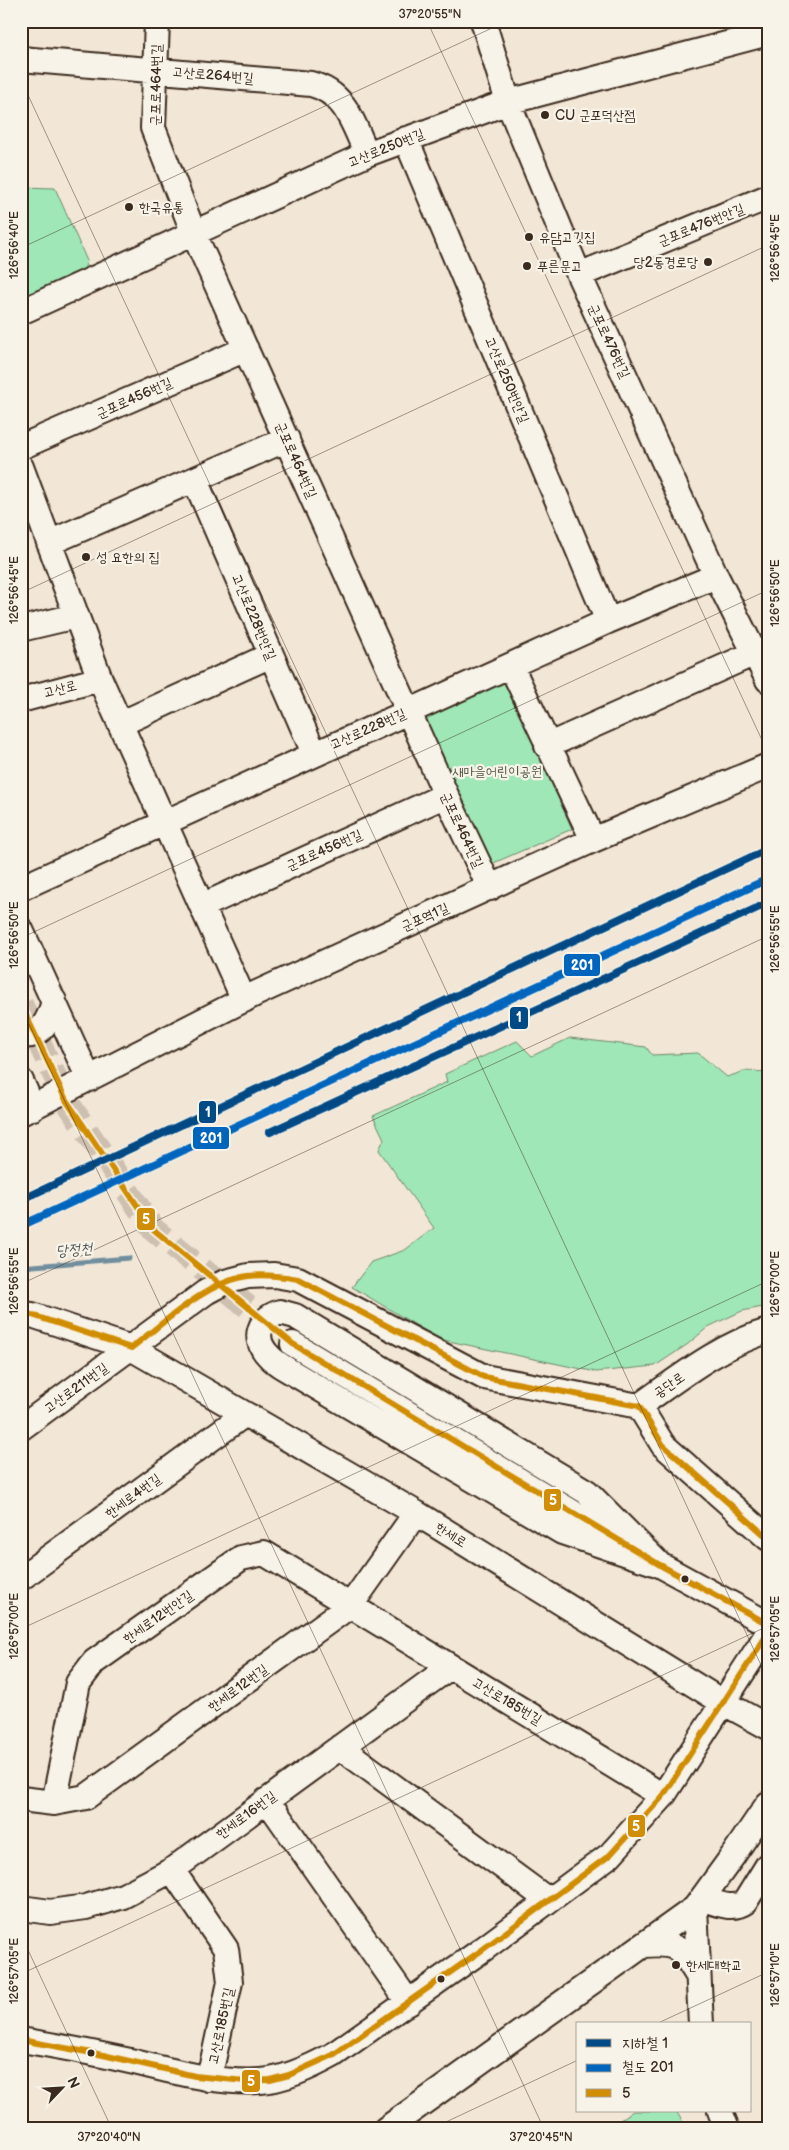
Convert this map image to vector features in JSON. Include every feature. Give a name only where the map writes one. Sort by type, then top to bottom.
[{"type":"street","name":"군포로464번길","points":[[157,21],[154,128],[194,234],[446,795],[490,888]]},
{"type":"street","name":"군포로476번길","points":[[483,21],[508,102],[579,276],[716,576],[768,680]]},
{"type":"street","name":"고산로250번길","points":[[21,312],[367,154],[406,139],[508,102],[768,33]]},
{"type":"street","name":"고산로264번길","points":[[21,59],[311,84],[324,87],[346,108],[367,154]]},
{"type":"street","name":"고산로250번안길","points":[[406,139],[608,621]]},
{"type":"street","name":"군포로476번안길","points":[[579,276],[768,197]]},
{"type":"street","name":"군포로456번길","points":[[21,447],[246,349]]},
{"type":"street","points":[[50,543],[287,439]]},
{"type":"street","points":[[21,467],[100,680],[244,1000]]},
{"type":"street","name":"고산로228번안길","points":[[195,480],[314,753]]},
{"type":"street","name":"고산로228번길","points":[[21,888],[314,753],[608,621],[716,576]]},
{"type":"street","points":[[21,629],[76,616]]},
{"type":"street","points":[[547,746],[755,653]]},
{"type":"street","points":[[120,724],[271,655]]},
{"type":"street","points":[[511,666],[547,746],[593,840]]},
{"type":"street","name":"고산로","points":[[21,700],[100,680]]},
{"type":"street","name":"군포역1길","points":[[27,1111],[244,1000],[593,840],[768,766]]},
{"type":"street","name":"군포로456번길","points":[[202,906],[446,795]]},
{"type":"street","points":[[21,930],[89,1079]]},
{"type":"street","points":[[21,1035],[25,1036],[34,1033],[46,1025],[50,1018],[54,1001]]},
{"type":"street","points":[[21,1081],[27,1111]]},
{"type":"street","name":"공단로","points":[[131,1348],[191,1302],[225,1282],[248,1276],[274,1275],[298,1279],[484,1377],[639,1406],[700,1364],[752,1336],[768,1331]]},
{"type":"street","points":[[280,1312],[295,1316],[588,1492],[660,1564],[562,1532],[288,1370],[269,1356],[259,1343],[259,1332],[264,1321],[271,1315],[280,1312]]},
{"type":"street","name":"한세로","points":[[21,1314],[131,1348],[416,1514],[724,1703],[768,1727]]},
{"type":"street","points":[[293,1344],[660,1564],[757,1612],[768,1624]]},
{"type":"street","name":"고산로211번길","points":[[21,1428],[131,1348]]},
{"type":"street","points":[[639,1406],[663,1445],[768,1538]]},
{"type":"street","name":"한세로4번길","points":[[21,1578],[245,1414]]},
{"type":"street","name":"한세로12번길","points":[[21,1799],[54,1803],[86,1797],[352,1605],[416,1514]]},
{"type":"street","name":"한세로12번안길","points":[[54,1803],[78,1683],[94,1662],[241,1558],[264,1553],[352,1605]]},
{"type":"street","name":"고산로185번길","points":[[352,1605],[450,1667],[663,1796]]},
{"type":"street","name":"고산로185번길","points":[[21,2040],[95,2053],[210,2079],[262,2081],[299,2071],[333,2055],[408,2003],[610,1855],[663,1796],[768,1633]]},
{"type":"street","name":"한세로16번길","points":[[21,1908],[50,1912],[86,1907],[122,1896],[172,1870],[450,1667]]},
{"type":"street","points":[[340,1747],[548,1900]]},
{"type":"street","points":[[267,1800],[408,2003]]},
{"type":"street","points":[[386,2129],[699,1903],[768,1804]]},
{"type":"street","points":[[699,1903],[733,1907],[740,1905],[745,1902],[768,1865]]},
{"type":"street","name":"고산로185번길","points":[[172,1870],[226,1949],[230,1982],[210,2079]]},
{"type":"street","points":[[699,1903],[698,1976],[701,2022]]},
{"type":"street","points":[[644,1944],[666,1943],[684,1952],[698,1976]]},
{"type":"street","points":[[720,2112],[727,2129]]},
{"type":"green space","points":[[21,187],[55,188],[87,261],[82,275],[21,305]]},
{"type":"green space","name":"새마을어린이공원","points":[[506,677],[572,829],[489,865],[422,714]]},
{"type":"green space","points":[[570,1038],[646,1047],[652,1055],[698,1053],[727,1077],[745,1071],[768,1072],[768,1306],[742,1311],[708,1327],[688,1344],[655,1366],[596,1372],[439,1339],[352,1287],[371,1262],[405,1250],[434,1228],[379,1150],[384,1139],[373,1116],[447,1082],[445,1074],[517,1041],[532,1056]]},
{"type":"green space","points":[[632,2112],[677,2112],[687,2129],[607,2129]]},
{"type":"waterway","name":"당정천","points":[[21,1267],[129,1258]]},
{"type":"tunnel","points":[[21,1004],[66,1100],[153,1229],[293,1344]]},
{"type":"metro line","name":"1","points":[[21,1200],[768,849]]},
{"type":"metro line","name":"1","points":[[270,1132],[768,903]]},
{"type":"rail line","name":"201","points":[[25,1224],[768,879]]},
{"type":"transit line","name":"5","points":[[21,1005],[66,1100],[153,1229],[293,1344],[660,1565],[768,1624]]},
{"type":"transit line","name":"5","points":[[21,1314],[32,1315],[131,1348],[186,1305],[217,1286],[248,1276],[279,1276],[298,1279],[484,1377],[639,1406],[663,1445],[768,1538]]},
{"type":"transit line","name":"5","points":[[21,2040],[103,2055],[195,2076],[245,2081],[270,2080],[289,2075],[333,2055],[482,1950],[610,1855],[663,1796],[768,1633]]},
{"type":"place","name":"CU 군포덕산점","points":[[545,115]]},
{"type":"place","name":"한국유통","points":[[129,207]]},
{"type":"place","name":"유담고깃집","points":[[529,237]]},
{"type":"place","name":"당2동경로당","points":[[708,262]]},
{"type":"place","name":"푸른문고","points":[[527,266]]},
{"type":"place","name":"성 요한의 집","points":[[86,557]]},
{"type":"place","name":"한세대학교","points":[[676,1965]]}]
